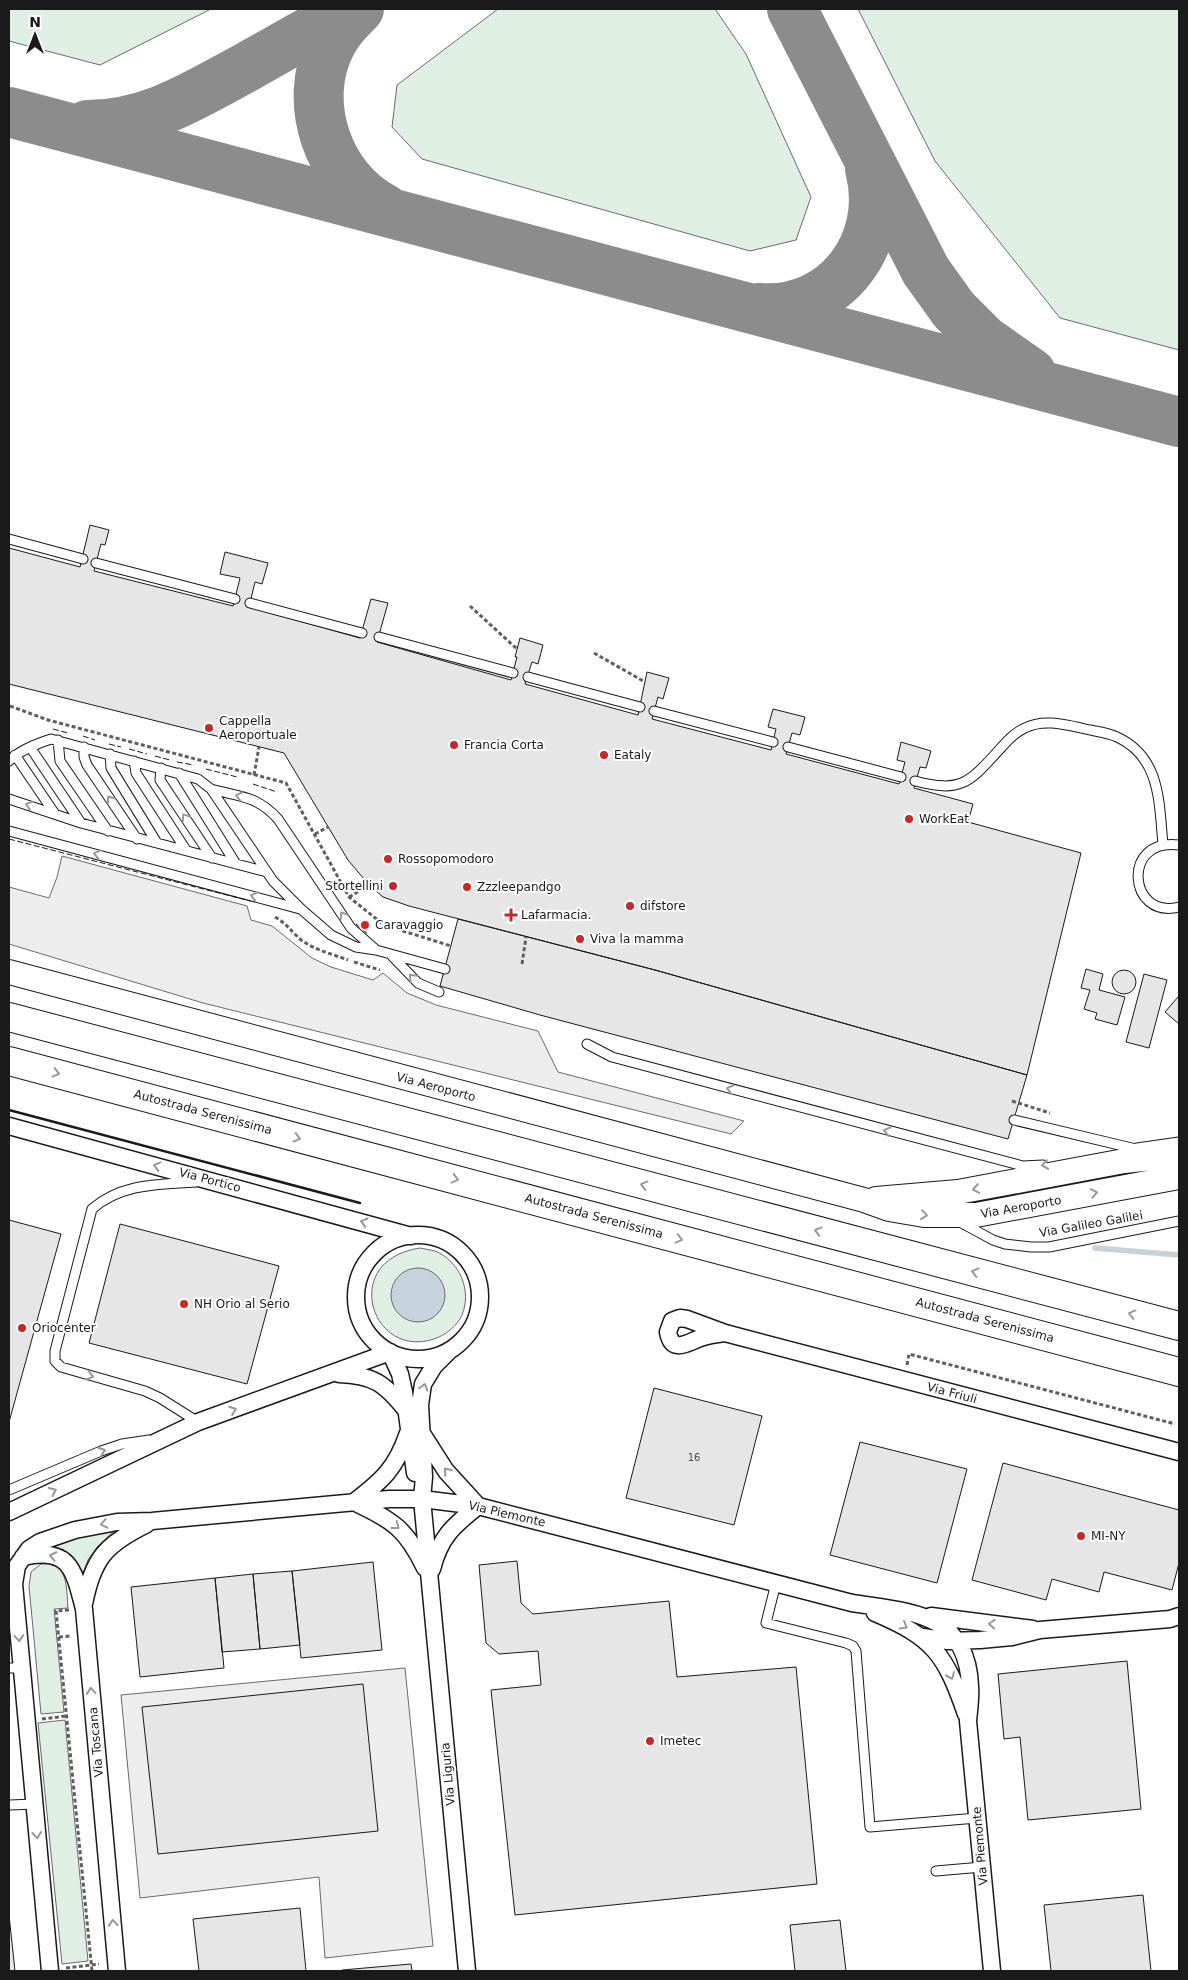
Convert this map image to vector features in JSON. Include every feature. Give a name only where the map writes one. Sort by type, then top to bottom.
[{"type":"highway","points":[[9,1017],[1179,1326]]},
{"type":"highway","name":"Autostrada Serenissima","points":[[9,1061],[1179,1372]]},
{"type":"main road","name":"Via Aeroporto","points":[[9,972],[904,1212],[955,1216],[990,1214],[1179,1177]]},
{"type":"main road","name":"Via Aeroporto","points":[[864,1200],[958,1192],[1124,1161],[1179,1155]]},
{"type":"street","name":"Via Portico","points":[[9,1126],[411,1236]]},
{"type":"street","points":[[411,1236],[438,1238],[449,1243],[466,1258],[478,1278],[480,1290],[479,1310],[472,1328],[462,1341],[449,1351],[435,1357],[420,1359],[404,1357],[390,1352],[372,1338],[365,1329],[357,1305],[359,1278],[365,1265],[385,1245],[411,1236]]},
{"type":"street","name":"Via Friuli","points":[[725,1334],[1179,1452]]},
{"type":"street","name":"Via Liguria","points":[[430,1576],[414,1544],[399,1528],[380,1514],[354,1502],[373,1488],[394,1466],[415,1432],[423,1384],[434,1366],[449,1351]]},
{"type":"street","points":[[9,1512],[198,1422],[390,1352]]},
{"type":"street","name":"Via Liguria","points":[[390,1352],[400,1374],[406,1410],[415,1432],[424,1477],[422,1499],[467,1971]]},
{"type":"street","points":[[332,1374],[360,1375],[376,1381],[389,1390],[406,1410]]},
{"type":"street","name":"Via Liguria","points":[[415,1432],[446,1472],[478,1506],[449,1531],[440,1543],[430,1576]]},
{"type":"street","name":"Via Piemonte","points":[[23,1557],[29,1549],[40,1542],[75,1530],[116,1522],[152,1521],[354,1502],[422,1499],[478,1506],[852,1603],[914,1613],[936,1621],[947,1629],[964,1651],[968,1667],[970,1687],[968,1721],[992,1971]]},
{"type":"street","name":"Via Piemonte","points":[[77,1609],[87,1591],[100,1558],[110,1546],[152,1521]]},
{"type":"street","name":"Via Toscana","points":[[23,1557],[43,1554],[59,1557],[66,1561],[76,1577],[77,1609],[117,1967]]},
{"type":"street","points":[[23,1557],[14,1575],[15,1668],[26,1720],[50,1970]]},
{"type":"street","name":"Via Piemonte","points":[[852,1603],[899,1623],[923,1638],[935,1649],[948,1669],[968,1721]]},
{"type":"street","points":[[914,1613],[1040,1630]]},
{"type":"street","points":[[923,1638],[957,1641],[1012,1637],[1040,1630],[1170,1619],[1179,1616]]},
{"type":"lane","points":[[9,539],[83,559]]},
{"type":"lane","points":[[96,563],[235,598]]},
{"type":"lane","points":[[250,603],[362,633]]},
{"type":"lane","points":[[379,637],[514,673]]},
{"type":"lane","points":[[528,677],[640,707]]},
{"type":"lane","points":[[654,711],[773,742]]},
{"type":"lane","points":[[915,781],[936,786],[964,784],[1014,734],[1028,726],[1057,723],[1116,736],[1139,749],[1151,770],[1158,795],[1163,845]]},
{"type":"lane","points":[[55,814],[12,758],[30,747],[51,739],[198,779],[211,789],[267,872],[300,909],[338,939],[356,947],[376,950],[445,969]]},
{"type":"lane","points":[[58,740],[60,761],[108,830]]},
{"type":"lane","points":[[30,747],[81,823]]},
{"type":"lane","points":[[84,747],[86,765],[138,839]]},
{"type":"lane","points":[[788,747],[901,777]]},
{"type":"lane","points":[[110,754],[111,768],[157,843]]},
{"type":"lane","points":[[134,761],[136,773],[186,850]]},
{"type":"lane","points":[[161,768],[160,780],[212,858]]},
{"type":"lane","points":[[179,773],[236,864]]},
{"type":"lane","points":[[211,789],[253,799],[266,806],[278,819],[351,928],[376,950]]},
{"type":"lane","points":[[9,799],[81,823],[267,872]]},
{"type":"lane","points":[[9,830],[300,909]]},
{"type":"lane","points":[[1179,845],[1163,845],[1149,851],[1142,859],[1138,869],[1138,884],[1146,898],[1164,908],[1179,907]]},
{"type":"lane","points":[[390,954],[418,983],[439,992]]},
{"type":"lane","points":[[587,1044],[612,1057],[953,1148],[1023,1166],[1052,1164]]},
{"type":"lane","points":[[1014,1120],[1136,1148]]},
{"type":"lane","points":[[1108,1154],[1179,1142]]},
{"type":"lane","points":[[198,1422],[160,1398],[61,1367],[55,1361],[55,1352],[92,1209],[110,1196],[126,1190],[214,1181]]},
{"type":"lane","name":"Via Galileo Galilei","points":[[955,1216],[964,1225],[994,1240],[1005,1244],[1031,1247],[1049,1247],[1179,1221]]},
{"type":"lane","points":[[9,1490],[101,1451],[122,1444],[167,1437]]},
{"type":"lane","points":[[776,1583],[766,1623],[846,1643],[853,1646],[856,1651],[870,1827],[977,1818]]},
{"type":"lane","points":[[10,1805],[34,1804]]},
{"type":"lane","points":[[936,1871],[982,1867]]},
{"type":"path","points":[[470,606],[517,649]]},
{"type":"path","points":[[594,653],[645,682]]},
{"type":"path","points":[[254,775],[259,747]]},
{"type":"path","points":[[315,834],[328,827]]},
{"type":"path","points":[[349,897],[370,886]]},
{"type":"path","points":[[270,914],[285,923],[301,939],[317,949],[380,970]]},
{"type":"path","points":[[522,964],[526,937]]},
{"type":"path","points":[[906,1368],[909,1354],[1175,1424]]},
{"type":"path","points":[[77,1609],[56,1611],[92,1971]]},
{"type":"path","points":[[26,1720],[66,1716]]},
{"type":"path","points":[[50,1970],[91,1965],[117,1967]]},
{"type":"green space","points":[[9,9],[211,9],[100,65],[9,41]]},
{"type":"green space","points":[[498,9],[715,9],[746,54],[811,197],[796,240],[750,251],[422,159],[392,127],[397,85]]},
{"type":"green space","points":[[858,9],[1179,9],[1179,350],[1060,318],[935,161]]},
{"type":"green space","points":[[420,1248],[435,1251],[451,1262],[462,1278],[466,1296],[465,1306],[460,1319],[447,1333],[434,1339],[412,1342],[394,1335],[381,1323],[373,1306],[372,1288],[379,1270],[395,1256]]},
{"type":"green space","points":[[115,1530],[97,1547],[88,1560],[83,1573],[67,1552],[50,1546],[50,1543]]},
{"type":"green space","points":[[41,1564],[50,1564],[57,1567],[61,1572],[66,1584],[68,1608],[54,1609],[64,1712],[41,1714],[29,1586],[31,1572]]},
{"type":"green space","points":[[65,1720],[88,1961],[62,1964],[38,1723]]},
{"type":"shaded area","points":[[62,856],[247,906],[251,920],[272,926],[312,958],[331,967],[373,980],[383,973],[407,993],[436,1005],[538,1031],[558,1072],[744,1121],[731,1134],[203,1003],[9,944],[9,887],[49,898]]},
{"type":"shaded area","points":[[413,1268],[423,1268],[433,1272],[441,1280],[445,1295],[441,1310],[433,1318],[423,1322],[413,1322],[403,1318],[395,1310],[391,1300],[391,1290],[395,1280],[403,1272]]},
{"type":"shaded area","points":[[405,1668],[433,1946],[325,1958],[319,1877],[140,1898],[121,1695]]},
{"type":"building","points":[[90,525],[109,530],[105,545],[101,544],[94,571],[233,606],[240,578],[220,574],[225,552],[268,563],[262,584],[255,582],[249,607],[360,638],[371,599],[388,603],[377,642],[511,680],[520,638],[543,645],[538,664],[532,662],[525,684],[638,715],[647,672],[669,678],[663,699],[658,697],[652,719],[771,750],[776,729],[768,727],[773,709],[805,717],[800,735],[792,733],[786,754],[899,784],[905,762],[897,760],[901,742],[931,751],[926,768],[920,767],[914,788],[973,804],[968,822],[1081,853],[1027,1075],[655,970],[409,906],[383,897],[369,885],[348,860],[284,753],[9,684],[9,548],[80,567]]},
{"type":"building","points":[[458,919],[655,970],[1027,1075],[1008,1139],[540,1015],[440,986]]},
{"type":"building","points":[[1086,969],[1103,974],[1099,990],[1125,997],[1117,1025],[1095,1019],[1097,1013],[1084,1009],[1090,990],[1081,988]]},
{"type":"building","points":[[1124,970],[1133,973],[1136,982],[1133,991],[1124,994],[1115,991],[1112,982],[1115,973]]},
{"type":"building","points":[[1144,974],[1167,980],[1149,1048],[1126,1042]]},
{"type":"building","points":[[1179,997],[1179,1024],[1165,1012]]},
{"type":"building","name":"Oriocenter","points":[[9,1220],[61,1234],[9,1422]]},
{"type":"building","points":[[120,1224],[279,1266],[247,1384],[89,1343]]},
{"type":"building","points":[[654,1388],[762,1416],[734,1525],[626,1498]]},
{"type":"building","points":[[860,1442],[967,1469],[937,1583],[830,1555]]},
{"type":"building","name":"MI-NY","points":[[1003,1463],[1179,1510],[1179,1563],[1172,1590],[1104,1572],[1099,1592],[1052,1579],[1046,1600],[972,1580]]},
{"type":"building","name":"Imetec","points":[[517,1561],[521,1603],[533,1614],[669,1601],[677,1677],[796,1667],[817,1884],[515,1915],[491,1690],[541,1685],[538,1651],[499,1654],[486,1643],[479,1565]]},
{"type":"building","points":[[373,1562],[382,1650],[301,1658],[292,1571]]},
{"type":"building","points":[[292,1571],[300,1645],[260,1649],[253,1574]]},
{"type":"building","points":[[253,1574],[260,1649],[222,1652],[215,1578]]},
{"type":"building","points":[[215,1578],[224,1668],[140,1677],[131,1587]]},
{"type":"building","points":[[1127,1661],[1141,1809],[1028,1820],[1020,1737],[1004,1739],[998,1674]]},
{"type":"building","points":[[363,1684],[378,1831],[158,1854],[142,1707]]},
{"type":"building","points":[[1143,1895],[1151,1971],[1051,1971],[1044,1905]]},
{"type":"building","points":[[300,1908],[306,1971],[199,1971],[193,1919]]},
{"type":"building","points":[[9,1915],[15,1971],[9,1971]]},
{"type":"building","points":[[840,1920],[846,1971],[795,1971],[790,1925]]},
{"type":"building","points":[[411,1964],[412,1971],[342,1971],[342,1970]]},
{"type":"waterway","points":[[1095,1248],[1179,1255]]},
{"type":"taxiway","points":[[87,125],[109,124],[130,120],[169,107],[207,89],[351,9]]},
{"type":"taxiway","points":[[359,9],[337,34],[322,67],[319,90],[320,114],[325,137],[335,159],[348,179],[365,196],[385,209]]},
{"type":"taxiway","points":[[792,9],[926,271],[954,310],[984,340],[1031,373]]},
{"type":"taxiway","points":[[9,112],[1179,422]]},
{"type":"taxiway","points":[[759,308],[787,307],[812,299],[833,286],[851,268],[864,246],[872,222],[874,196],[870,169]]},
{"type":"fence","points":[[53,729],[68,733]]},
{"type":"fence","points":[[83,736],[95,740]]},
{"type":"fence","points":[[109,744],[121,747]]},
{"type":"fence","points":[[129,749],[147,754]]},
{"type":"fence","points":[[155,756],[170,760]]},
{"type":"fence","points":[[177,762],[194,765]]},
{"type":"fence","points":[[206,769],[237,777]]},
{"type":"fence","points":[[253,784],[277,792]]},
{"type":"fence","points":[[9,839],[250,901]]},
{"type":"fence","points":[[356,924],[369,935]]},
{"type":"wall","points":[[9,1110],[360,1203]]},
{"type":"place","name":"Cappella Aeroportuale","points":[[209,728]]},
{"type":"place","name":"Francia Corta","points":[[454,745]]},
{"type":"place","name":"Eataly","points":[[604,755]]},
{"type":"place","name":"WorkEat","points":[[909,819]]},
{"type":"place","name":"Rossopomodoro","points":[[388,859]]},
{"type":"place","name":"Stortellini","points":[[393,886]]},
{"type":"place","name":"Zzzleepandgo","points":[[467,887]]},
{"type":"place","name":"difstore","points":[[630,906]]},
{"type":"place","name":"Lafarmacia.","points":[[511,915]]},
{"type":"place","name":"Caravaggio","points":[[365,925]]},
{"type":"place","name":"Viva la mamma","points":[[580,939]]},
{"type":"place","name":"NH Orio al Serio","points":[[184,1304]]},
{"type":"place","name":"Oriocenter","points":[[22,1328]]},
{"type":"place","name":"MI-NY","points":[[1081,1536]]},
{"type":"place","name":"Imetec","points":[[650,1741]]}]
